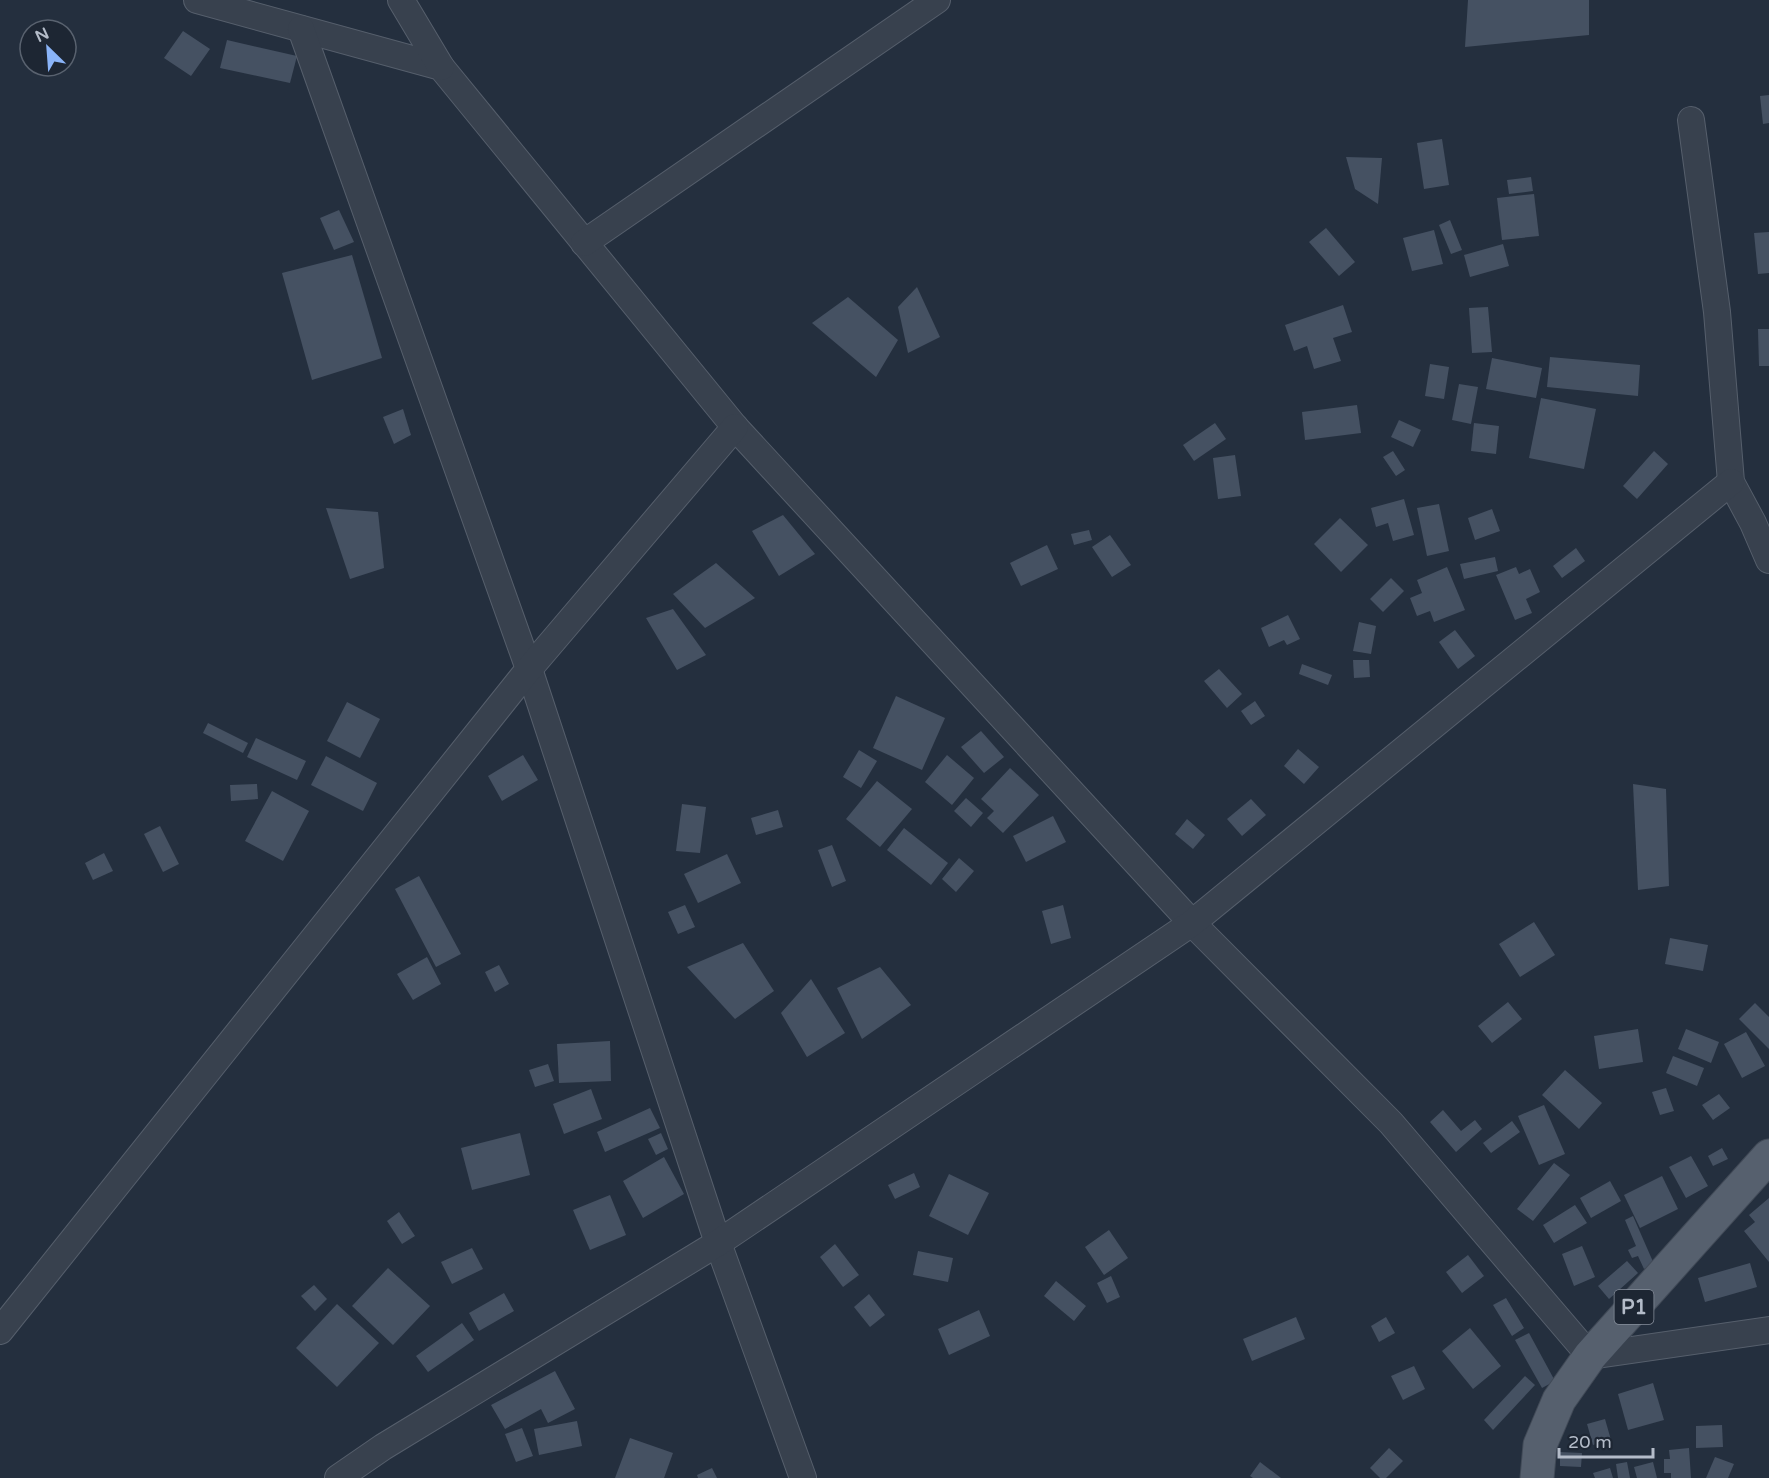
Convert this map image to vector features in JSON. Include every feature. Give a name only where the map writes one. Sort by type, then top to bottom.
[{"type":"main road","name":"P1","points":[[1537,1478],[1540,1445],[1559,1400],[1590,1356],[1769,1156]]},
{"type":"street","points":[[197,0],[441,67]]},
{"type":"street","points":[[401,0],[441,67],[735,427],[1192,923],[1391,1123],[1590,1356],[1769,1330]]},
{"type":"street","points":[[584,243],[937,0]]},
{"type":"street","points":[[300,29],[530,669],[718,1243],[803,1478]]},
{"type":"street","points":[[1691,120],[1717,312],[1731,482],[1769,560]]},
{"type":"street","points":[[0,1331],[530,669],[735,427]]},
{"type":"street","points":[[338,1478],[383,1447],[718,1243],[1192,923],[1731,482]]},
{"type":"building","points":[[1468,0],[1589,0],[1589,35],[1465,47]]},
{"type":"building","points":[[183,31],[210,49],[191,76],[164,58]]},
{"type":"building","points":[[227,40],[297,56],[290,83],[220,68]]},
{"type":"building","points":[[1769,95],[1769,123],[1763,124],[1760,96]]},
{"type":"building","points":[[1442,139],[1449,185],[1424,189],[1417,143]]},
{"type":"building","points":[[1346,157],[1382,158],[1378,204],[1355,189]]},
{"type":"building","points":[[1531,177],[1533,191],[1509,194],[1507,180]]},
{"type":"building","points":[[1534,194],[1539,236],[1502,240],[1497,198]]},
{"type":"building","points":[[339,210],[354,242],[334,250],[320,218]]},
{"type":"building","points":[[1450,220],[1462,250],[1451,254],[1439,225]]},
{"type":"building","points":[[1326,228],[1355,262],[1339,276],[1309,242]]},
{"type":"building","points":[[1434,230],[1443,264],[1412,271],[1403,238]]},
{"type":"building","points":[[1769,232],[1769,273],[1758,274],[1754,233]]},
{"type":"building","points":[[1503,244],[1509,266],[1470,277],[1464,255]]},
{"type":"building","points":[[352,255],[382,358],[312,380],[282,273]]},
{"type":"building","points":[[917,287],[940,337],[908,353],[898,307]]},
{"type":"building","points":[[848,297],[898,340],[876,377],[812,323]]},
{"type":"building","points":[[1343,305],[1352,332],[1333,338],[1341,361],[1314,369],[1307,346],[1294,351],[1285,325]]},
{"type":"building","points":[[1488,307],[1492,352],[1472,353],[1469,308]]},
{"type":"building","points":[[1758,329],[1769,329],[1769,366],[1759,366]]},
{"type":"building","points":[[1550,357],[1640,365],[1638,396],[1547,387]]},
{"type":"building","points":[[1492,358],[1542,368],[1536,398],[1486,389]]},
{"type":"building","points":[[1430,364],[1449,367],[1444,399],[1425,396]]},
{"type":"building","points":[[1459,384],[1478,387],[1471,424],[1452,420]]},
{"type":"building","points":[[1541,398],[1596,409],[1584,469],[1529,458]]},
{"type":"building","points":[[1357,405],[1361,433],[1305,440],[1302,412]]},
{"type":"building","points":[[403,409],[411,435],[394,444],[383,417]]},
{"type":"building","points":[[1399,420],[1421,430],[1413,447],[1391,437]]},
{"type":"building","points":[[1215,423],[1226,439],[1194,461],[1183,445]]},
{"type":"building","points":[[1474,423],[1499,426],[1496,454],[1471,451]]},
{"type":"building","points":[[1393,451],[1405,470],[1396,476],[1383,457]]},
{"type":"building","points":[[1654,451],[1668,464],[1637,499],[1623,486]]},
{"type":"building","points":[[1235,455],[1241,496],[1218,499],[1213,458]]},
{"type":"building","points":[[1404,499],[1414,535],[1393,541],[1388,523],[1376,527],[1371,508]]},
{"type":"building","points":[[1439,504],[1449,551],[1427,556],[1417,508]]},
{"type":"building","points":[[326,508],[378,512],[384,568],[350,579]]},
{"type":"building","points":[[1492,509],[1500,531],[1475,540],[1468,518]]},
{"type":"building","points":[[783,515],[815,554],[779,576],[752,531]]},
{"type":"building","points":[[1340,518],[1368,545],[1341,572],[1314,544]]},
{"type":"building","points":[[1089,530],[1092,540],[1074,545],[1071,534]]},
{"type":"building","points":[[1110,535],[1131,565],[1112,577],[1092,547]]},
{"type":"building","points":[[1047,545],[1058,569],[1021,586],[1010,563]]},
{"type":"building","points":[[1576,548],[1585,561],[1562,578],[1553,566]]},
{"type":"building","points":[[1495,557],[1498,571],[1464,579],[1460,564]]},
{"type":"building","points":[[716,563],[755,598],[705,628],[673,594]]},
{"type":"building","points":[[1447,567],[1465,610],[1434,622],[1430,611],[1417,616],[1410,598],[1422,593],[1417,580]]},
{"type":"building","points":[[1516,567],[1519,574],[1530,569],[1540,592],[1526,599],[1532,613],[1515,620],[1496,575]]},
{"type":"building","points":[[1391,578],[1404,591],[1383,612],[1370,599]]},
{"type":"building","points":[[673,609],[706,655],[677,670],[646,618]]},
{"type":"building","points":[[1288,615],[1300,639],[1287,645],[1284,640],[1269,647],[1261,628]]},
{"type":"building","points":[[1359,622],[1376,626],[1371,654],[1353,651]]},
{"type":"building","points":[[1455,630],[1475,656],[1458,669],[1439,642]]},
{"type":"building","points":[[1353,660],[1369,660],[1370,677],[1354,678]]},
{"type":"building","points":[[1302,664],[1332,675],[1328,685],[1299,674]]},
{"type":"building","points":[[1219,669],[1242,694],[1227,708],[1204,681]]},
{"type":"building","points":[[896,696],[945,718],[922,770],[873,748]]},
{"type":"building","points":[[1255,701],[1265,716],[1251,725],[1241,711]]},
{"type":"building","points":[[347,702],[380,719],[360,758],[327,741]]},
{"type":"building","points":[[208,723],[248,743],[243,753],[203,733]]},
{"type":"building","points":[[981,731],[1004,757],[984,773],[961,747]]},
{"type":"building","points":[[256,738],[306,761],[297,780],[247,757]]},
{"type":"building","points":[[1298,749],[1319,767],[1304,784],[1284,766]]},
{"type":"building","points":[[859,750],[877,761],[861,788],[843,777]]},
{"type":"building","points":[[523,755],[538,780],[502,801],[488,776]]},
{"type":"building","points":[[947,755],[974,778],[952,805],[925,782]]},
{"type":"building","points":[[326,756],[377,783],[363,811],[311,785]]},
{"type":"building","points":[[1010,768],[1039,795],[1003,833],[987,818],[994,811],[981,799]]},
{"type":"building","points":[[877,781],[912,809],[880,847],[846,819]]},
{"type":"building","points":[[257,784],[258,799],[231,801],[230,785]]},
{"type":"building","points":[[1633,784],[1666,789],[1669,886],[1638,890]]},
{"type":"building","points":[[272,791],[309,811],[283,861],[245,841]]},
{"type":"building","points":[[966,798],[983,813],[971,827],[954,811]]},
{"type":"building","points":[[1251,799],[1266,815],[1242,836],[1227,819]]},
{"type":"building","points":[[682,804],[706,807],[700,853],[676,851]]},
{"type":"building","points":[[778,810],[783,827],[756,835],[751,818]]},
{"type":"building","points":[[1053,816],[1066,842],[1026,862],[1013,836]]},
{"type":"building","points":[[1187,819],[1205,835],[1193,849],[1175,834]]},
{"type":"building","points":[[160,826],[179,864],[163,872],[144,834]]},
{"type":"building","points":[[904,828],[948,863],[931,885],[887,850]]},
{"type":"building","points":[[832,845],[846,881],[832,887],[818,850]]},
{"type":"building","points":[[104,853],[113,871],[93,880],[85,863]]},
{"type":"building","points":[[727,854],[741,883],[698,903],[684,874]]},
{"type":"building","points":[[959,858],[974,871],[956,892],[942,879]]},
{"type":"building","points":[[419,876],[461,954],[436,967],[395,889]]},
{"type":"building","points":[[685,905],[695,927],[678,934],[668,912]]},
{"type":"building","points":[[1063,905],[1071,938],[1051,944],[1042,911]]},
{"type":"building","points":[[1534,922],[1555,955],[1520,977],[1499,944]]},
{"type":"building","points":[[1670,938],[1708,945],[1703,971],[1665,964]]},
{"type":"building","points":[[743,943],[774,991],[735,1019],[687,967]]},
{"type":"building","points":[[427,957],[441,984],[413,1000],[397,974]]},
{"type":"building","points":[[499,965],[509,984],[495,992],[485,972]]},
{"type":"building","points":[[880,967],[911,1005],[862,1039],[837,988]]},
{"type":"building","points":[[811,979],[845,1033],[807,1057],[781,1013]]},
{"type":"building","points":[[1508,1002],[1522,1019],[1492,1043],[1478,1026]]},
{"type":"building","points":[[1755,1003],[1769,1017],[1769,1049],[1739,1019]]},
{"type":"building","points":[[1638,1029],[1643,1062],[1599,1069],[1594,1036]]},
{"type":"building","points":[[1686,1029],[1719,1042],[1711,1063],[1678,1049]]},
{"type":"building","points":[[1746,1032],[1765,1066],[1742,1078],[1724,1044]]},
{"type":"building","points":[[610,1041],[611,1081],[559,1083],[557,1044]]},
{"type":"building","points":[[1673,1056],[1704,1068],[1697,1086],[1666,1073]]},
{"type":"building","points":[[548,1064],[554,1081],[535,1087],[529,1070]]},
{"type":"building","points":[[1565,1070],[1602,1103],[1579,1129],[1542,1095]]},
{"type":"building","points":[[1666,1088],[1674,1111],[1660,1115],[1652,1092]]},
{"type":"building","points":[[591,1089],[602,1119],[564,1134],[553,1104]]},
{"type":"building","points":[[1719,1094],[1730,1108],[1713,1120],[1702,1105]]},
{"type":"building","points":[[1544,1105],[1565,1154],[1539,1165],[1518,1116]]},
{"type":"building","points":[[650,1108],[660,1128],[605,1152],[597,1132]]},
{"type":"building","points":[[1443,1110],[1461,1131],[1475,1120],[1482,1129],[1456,1152],[1430,1122]]},
{"type":"building","points":[[1512,1121],[1520,1132],[1491,1153],[1483,1143]]},
{"type":"building","points":[[520,1133],[530,1175],[472,1190],[461,1148]]},
{"type":"building","points":[[661,1133],[668,1149],[656,1155],[648,1139]]},
{"type":"building","points":[[1722,1148],[1728,1159],[1713,1166],[1708,1156]]},
{"type":"building","points":[[1691,1156],[1708,1186],[1686,1198],[1669,1167]]},
{"type":"building","points":[[664,1157],[684,1194],[643,1218],[623,1181]]},
{"type":"building","points":[[1554,1163],[1570,1175],[1533,1221],[1517,1209]]},
{"type":"building","points":[[914,1173],[920,1187],[895,1199],[888,1185]]},
{"type":"building","points":[[949,1174],[989,1193],[968,1235],[929,1216]]},
{"type":"building","points":[[1662,1176],[1678,1209],[1640,1228],[1624,1195]]},
{"type":"building","points":[[1610,1181],[1621,1201],[1591,1218],[1580,1198]]},
{"type":"building","points":[[610,1195],[626,1235],[590,1250],[573,1210]]},
{"type":"building","points":[[1769,1198],[1769,1262],[1744,1231],[1755,1222],[1749,1215]]},
{"type":"building","points":[[1575,1205],[1587,1223],[1554,1243],[1543,1225]]},
{"type":"building","points":[[399,1212],[415,1236],[402,1244],[387,1221]]},
{"type":"building","points":[[1633,1216],[1654,1264],[1644,1269],[1638,1256],[1632,1258],[1628,1250],[1636,1246],[1625,1220]]},
{"type":"building","points":[[1109,1230],[1128,1258],[1104,1275],[1085,1247]]},
{"type":"building","points":[[835,1244],[859,1275],[843,1287],[820,1257]]},
{"type":"building","points":[[1582,1246],[1595,1277],[1574,1286],[1562,1254]]},
{"type":"building","points":[[472,1248],[483,1269],[452,1284],[441,1262]]},
{"type":"building","points":[[918,1251],[953,1258],[948,1282],[913,1275]]},
{"type":"building","points":[[1468,1255],[1484,1276],[1462,1293],[1446,1272]]},
{"type":"building","points":[[1627,1261],[1638,1273],[1609,1299],[1598,1286]]},
{"type":"building","points":[[1750,1263],[1757,1287],[1705,1302],[1698,1278]]},
{"type":"building","points":[[388,1268],[430,1306],[393,1345],[352,1306]]},
{"type":"building","points":[[1111,1276],[1120,1297],[1107,1303],[1097,1283]]},
{"type":"building","points":[[1056,1281],[1086,1306],[1074,1321],[1044,1296]]},
{"type":"building","points":[[314,1285],[327,1299],[315,1311],[301,1296]]},
{"type":"building","points":[[504,1293],[514,1311],[479,1331],[469,1313]]},
{"type":"building","points":[[869,1294],[885,1315],[870,1327],[854,1307]]},
{"type":"building","points":[[1506,1298],[1524,1328],[1512,1336],[1493,1305]]},
{"type":"building","points":[[337,1304],[379,1343],[337,1387],[296,1348]]},
{"type":"building","points":[[979,1310],[990,1336],[949,1355],[938,1329]]},
{"type":"building","points":[[1296,1317],[1305,1339],[1252,1361],[1243,1339]]},
{"type":"building","points":[[1386,1317],[1395,1333],[1379,1342],[1371,1326]]},
{"type":"building","points":[[462,1323],[474,1340],[428,1372],[416,1356]]},
{"type":"building","points":[[1470,1328],[1501,1366],[1473,1389],[1442,1351]]},
{"type":"building","points":[[1529,1333],[1555,1381],[1542,1388],[1515,1340]]},
{"type":"building","points":[[1414,1366],[1425,1389],[1403,1400],[1391,1376]]},
{"type":"building","points":[[555,1371],[575,1409],[548,1423],[541,1409],[505,1429],[491,1405]]},
{"type":"building","points":[[1525,1376],[1535,1385],[1493,1430],[1484,1420]]},
{"type":"building","points":[[1653,1383],[1664,1420],[1628,1430],[1618,1394]]},
{"type":"building","points":[[1605,1419],[1611,1440],[1593,1445],[1587,1424]]},
{"type":"building","points":[[577,1421],[582,1446],[539,1455],[534,1429]]},
{"type":"building","points":[[1722,1425],[1723,1447],[1696,1448],[1696,1426]]},
{"type":"building","points":[[522,1428],[533,1456],[516,1462],[505,1434]]},
{"type":"building","points":[[630,1438],[673,1453],[664,1478],[615,1478]]},
{"type":"building","points":[[1389,1448],[1403,1461],[1386,1478],[1380,1478],[1370,1468]]},
{"type":"building","points":[[1689,1448],[1691,1478],[1671,1478],[1671,1473],[1664,1473],[1664,1459],[1670,1459],[1669,1450]]},
{"type":"building","points":[[1560,1452],[1582,1453],[1581,1467],[1560,1466]]},
{"type":"building","points":[[1715,1457],[1734,1464],[1728,1478],[1706,1478]]},
{"type":"building","points":[[1260,1462],[1281,1478],[1253,1478],[1250,1476]]},
{"type":"building","points":[[1627,1462],[1630,1478],[1618,1478],[1616,1464]]},
{"type":"building","points":[[1653,1462],[1657,1478],[1637,1478],[1634,1467]]},
{"type":"building","points":[[712,1468],[717,1478],[698,1478],[697,1475]]},
{"type":"building","points":[[1610,1468],[1613,1478],[1595,1478],[1593,1473]]}]
